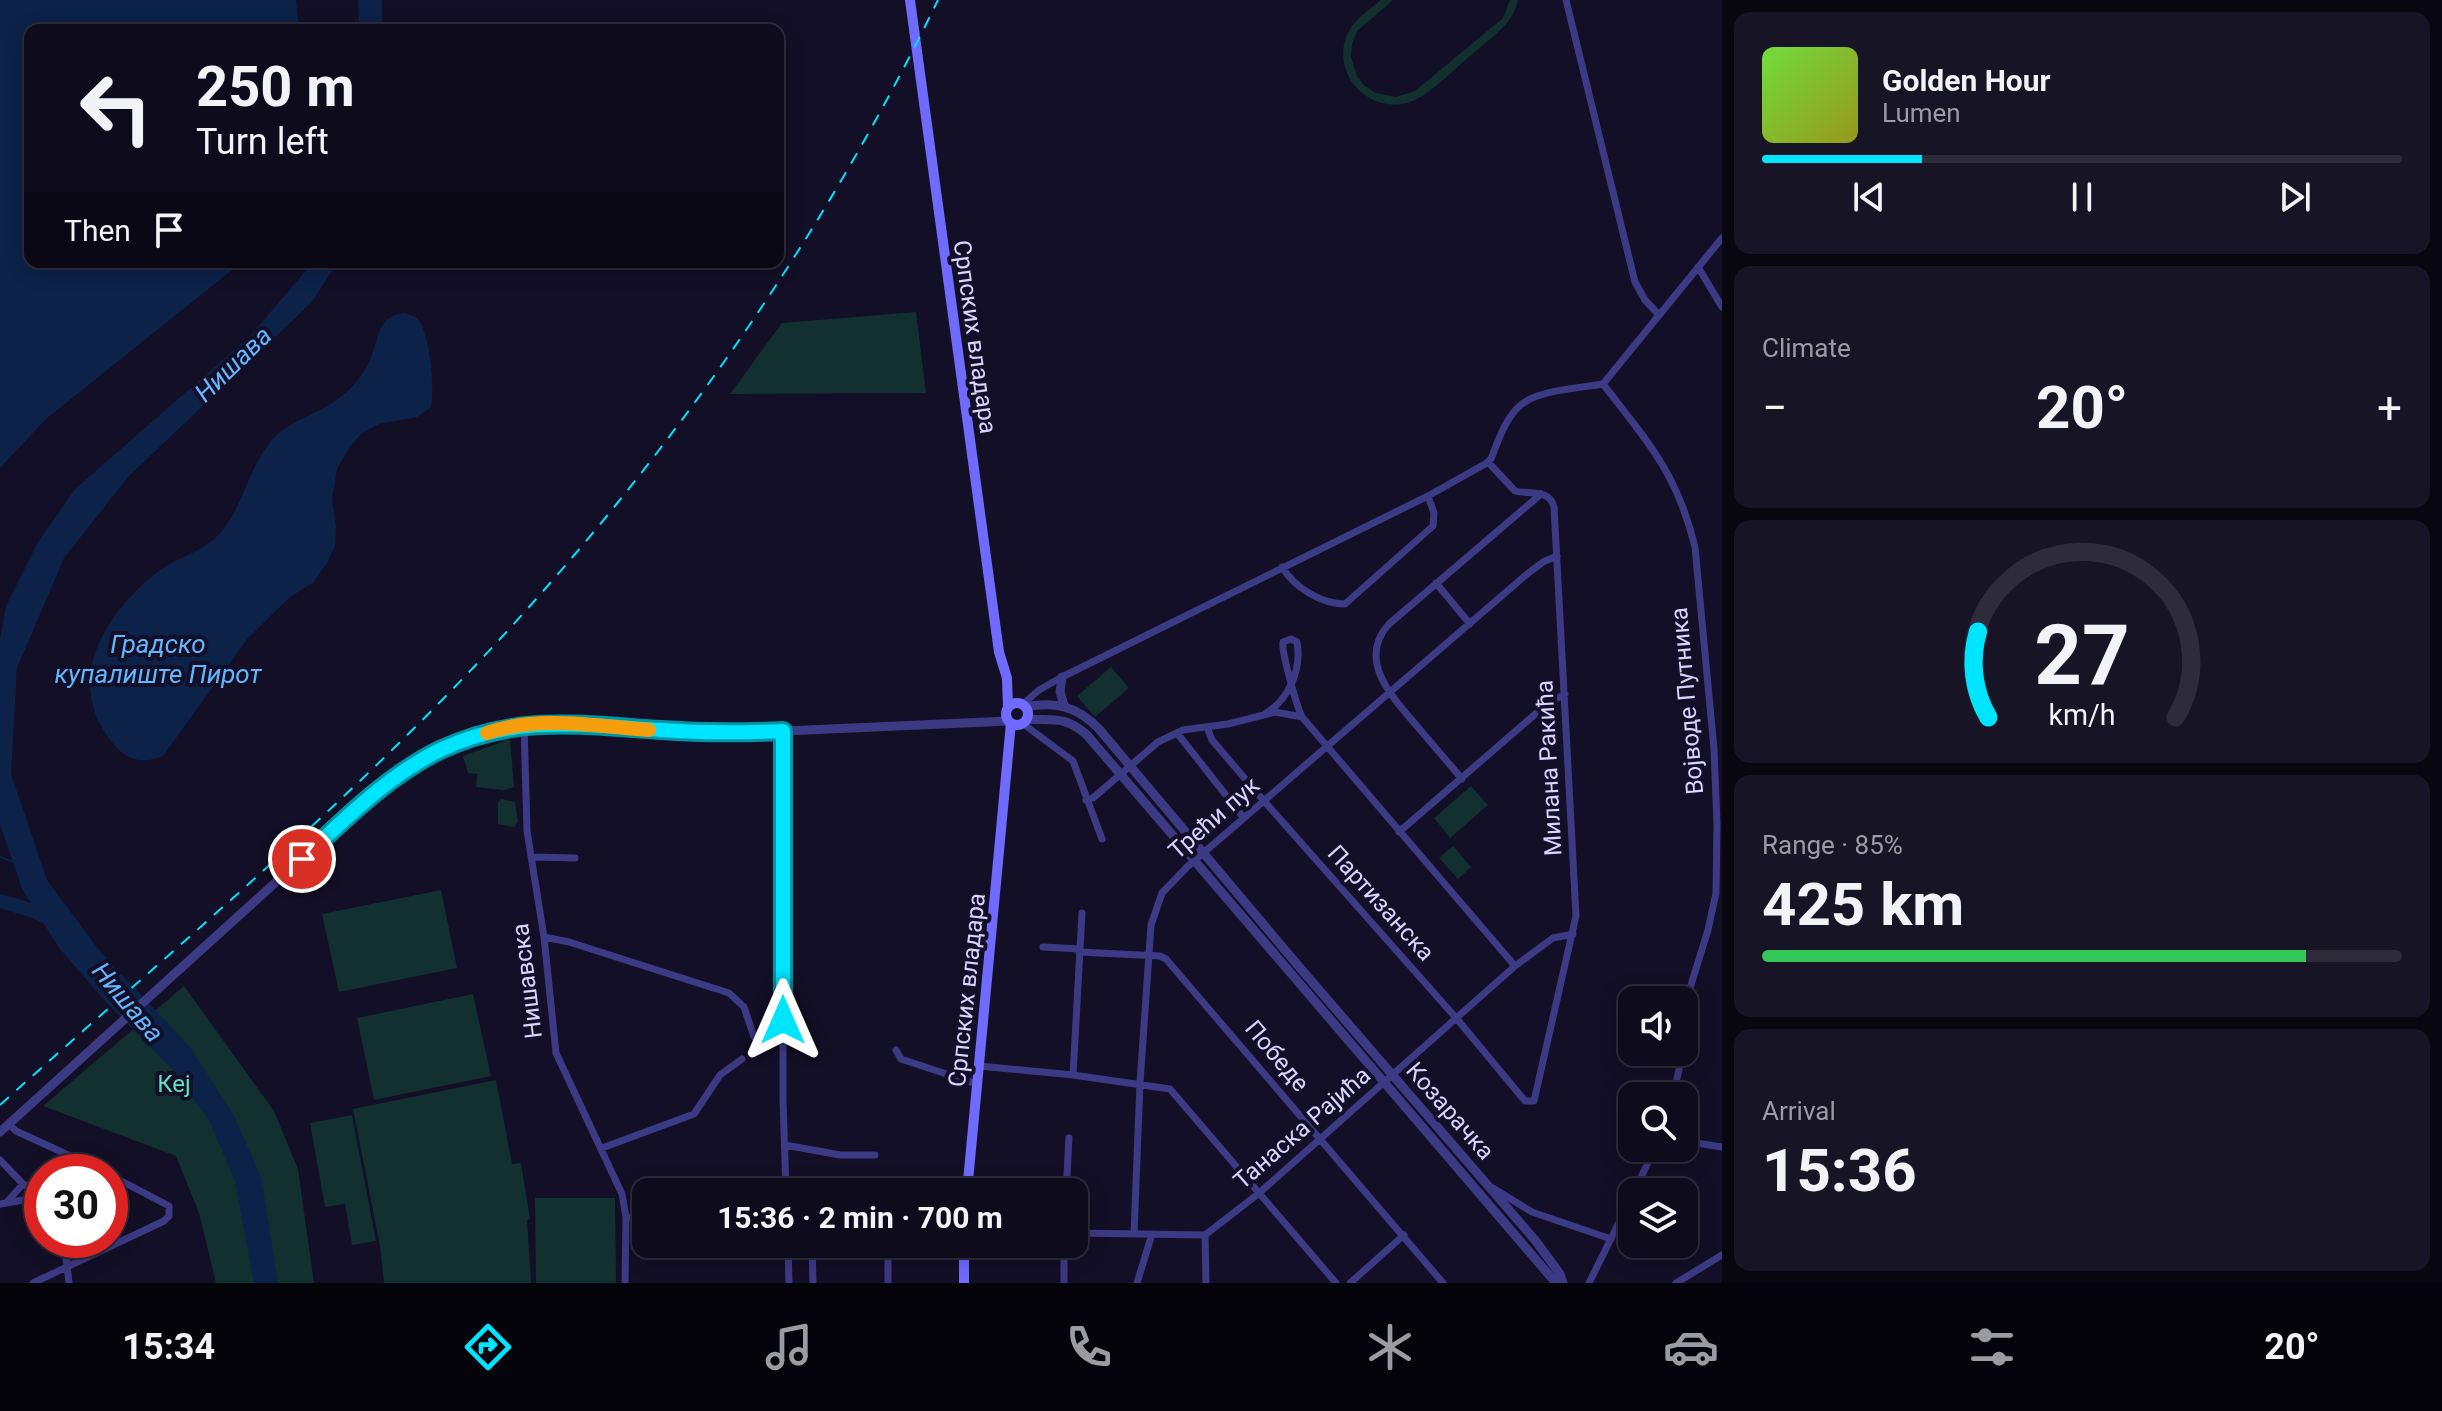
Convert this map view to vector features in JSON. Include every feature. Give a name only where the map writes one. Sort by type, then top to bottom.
[{"type":"main road","name":"Српских владара","points":[[910,0],[999,652],[1007,678],[1017,696],[968,1178]]},
{"type":"main road","points":[[963,1258],[964,1283]]},
{"type":"street","points":[[1566,0],[1635,282],[1658,314]]},
{"type":"street","points":[[1016,714],[1039,690],[1062,677],[1428,496],[1488,462],[1511,417],[1522,403],[1547,394],[1603,384],[1722,238]]},
{"type":"street","points":[[1698,267],[1722,307]]},
{"type":"street","name":"Војводе Путника","points":[[1603,384],[1652,445],[1673,480],[1695,547],[1703,654],[1718,749],[1719,894],[1691,986]]},
{"type":"street","points":[[1488,462],[1515,491],[1541,494]]},
{"type":"street","points":[[1462,779],[1389,693],[1377,667],[1375,653],[1378,640],[1389,624],[1541,494]]},
{"type":"street","name":"Милана Ракића","points":[[1528,1103],[1534,1101],[1537,1094],[1576,916],[1554,507],[1552,500],[1541,494]]},
{"type":"street","points":[[1282,567],[1299,587],[1331,602],[1345,604],[1433,526],[1434,513],[1428,496]]},
{"type":"street","name":"Трећи пук","points":[[1134,1234],[1151,925],[1158,901],[1168,884],[1535,567],[1557,556]]},
{"type":"street","points":[[1436,583],[1470,624]]},
{"type":"street","points":[[1265,714],[1283,700],[1292,683],[1298,646],[1295,641],[1288,639],[1283,642],[1282,648],[1292,683],[1302,717],[1515,966]]},
{"type":"street","points":[[0,1132],[363,804],[398,776],[440,750],[492,731],[551,723],[718,734],[988,720],[1064,705],[1060,692],[1062,677]]},
{"type":"street","points":[[1399,832],[1548,703],[1565,694]]},
{"type":"street","name":"Козарачка","points":[[1064,705],[1091,720],[1301,969],[1556,1283]]},
{"type":"street","points":[[1086,800],[1093,798],[1158,742],[1177,733],[1275,712],[1302,717]]},
{"type":"street","points":[[1016,714],[1073,761],[1102,839]]},
{"type":"street","name":"Козарачка","points":[[1016,714],[1071,723],[1086,734],[1292,976],[1489,1187],[1535,1240],[1563,1283]]},
{"type":"street","name":"Нишавска","points":[[524,725],[527,831],[544,937],[556,1053],[622,1194],[626,1217],[625,1283]]},
{"type":"street","name":"Партизанска","points":[[1207,727],[1212,740],[1264,801],[1528,1103]]},
{"type":"street","points":[[783,731],[786,1178]]},
{"type":"street","points":[[1177,733],[1244,818]]},
{"type":"street","points":[[532,857],[575,858]]},
{"type":"street","points":[[1073,1075],[1082,913]]},
{"type":"street","name":"Танаска Рајића","points":[[1205,1235],[1258,1194],[1515,966],[1553,938],[1573,934]]},
{"type":"street","points":[[544,937],[569,942],[729,993],[744,1007],[754,1037]]},
{"type":"street","name":"Победе","points":[[1043,947],[1166,959],[1443,1283]]},
{"type":"street","points":[[1292,976],[1301,969]]},
{"type":"street","points":[[896,1050],[901,1059],[977,1084]]},
{"type":"street","points":[[602,1148],[694,1114],[720,1075],[742,1059]]},
{"type":"street","points":[[979,1066],[1140,1083],[1173,1092],[1336,1283]]},
{"type":"street","points":[[9,1124],[16,1131],[66,1154]]},
{"type":"street","points":[[1067,1178],[1069,1138]]},
{"type":"street","points":[[1698,1143],[1722,1147]]},
{"type":"street","points":[[785,1145],[840,1155],[875,1155]]},
{"type":"street","points":[[0,1160],[23,1184],[3,1204]]},
{"type":"street","points":[[128,1184],[169,1206],[169,1216],[128,1238]]},
{"type":"street","points":[[1489,1187],[1530,1211],[1611,1239]]},
{"type":"street","points":[[3,1204],[24,1199]]},
{"type":"street","points":[[626,1217],[632,1217]]},
{"type":"street","points":[[1589,1283],[1618,1225]]},
{"type":"street","points":[[1088,1233],[1205,1235],[1206,1283]]},
{"type":"street","points":[[1137,1283],[1152,1234]]},
{"type":"street","points":[[1350,1283],[1404,1235]]},
{"type":"street","points":[[1676,1283],[1722,1255]]},
{"type":"street","points":[[66,1258],[69,1283]]},
{"type":"street","points":[[33,1283],[86,1258]]},
{"type":"street","points":[[788,1258],[789,1283]]},
{"type":"street","points":[[812,1258],[813,1283]]},
{"type":"street","points":[[888,1258],[888,1283]]},
{"type":"street","points":[[1064,1258],[1064,1283]]},
{"type":"green space","points":[[1381,0],[1393,0],[1357,31],[1351,57],[1357,76],[1365,86],[1376,93],[1396,97],[1415,91],[1503,18],[1510,0],[1518,0],[1512,16],[1502,28],[1443,80],[1416,100],[1392,105],[1366,96],[1348,76],[1344,63],[1343,49],[1347,35],[1353,25]]},
{"type":"green space","points":[[916,312],[926,393],[730,394],[782,323]]},
{"type":"green space","points":[[1111,667],[1129,688],[1095,717],[1077,696]]},
{"type":"green space","points":[[510,739],[514,787],[504,790],[476,787],[477,774],[468,773],[463,756]]},
{"type":"green space","points":[[1471,786],[1488,805],[1450,838],[1434,818]]},
{"type":"green space","points":[[501,799],[515,802],[518,822],[514,827],[498,824],[498,802]]},
{"type":"green space","points":[[1453,846],[1471,867],[1458,879],[1439,858]]},
{"type":"green space","points":[[441,890],[457,968],[339,992],[322,914]]},
{"type":"green space","name":"Кеј","points":[[184,986],[274,1111],[298,1169],[314,1283],[216,1283],[199,1213],[176,1156],[43,1106]]},
{"type":"green space","points":[[473,994],[491,1076],[374,1100],[357,1018]]},
{"type":"green space","points":[[496,1080],[512,1164],[521,1163],[530,1219],[527,1220],[531,1283],[384,1283],[380,1246],[353,1109]]},
{"type":"green space","points":[[352,1115],[376,1241],[352,1245],[345,1204],[325,1207],[310,1123]]},
{"type":"green space","points":[[535,1198],[615,1198],[616,1283],[536,1283]]},
{"type":"water","points":[[0,0],[296,0],[298,24],[24,24],[24,268],[235,268],[46,419],[0,468]]},
{"type":"water","points":[[358,0],[382,0],[382,24],[359,24]]},
{"type":"water","name":"Нишава","points":[[308,268],[334,268],[311,303],[128,477],[64,558],[17,668],[11,774],[47,880],[99,950],[190,1047],[233,1114],[261,1177],[278,1283],[254,1283],[235,1181],[209,1120],[171,1068],[105,1001],[59,948],[22,889],[0,824],[0,640],[6,606],[38,542],[75,489],[251,335]]},
{"type":"water","name":"Градско купалиште Пирот","points":[[405,313],[417,318],[425,335],[432,375],[431,407],[417,417],[379,424],[362,433],[337,469],[332,499],[335,546],[314,582],[290,597],[248,638],[163,756],[141,760],[122,753],[97,717],[91,693],[91,670],[97,647],[108,626],[123,605],[160,570],[213,540],[231,517],[256,464],[272,440],[351,388],[367,367],[383,324],[395,315]]},
{"type":"waterway","points":[[0,857],[14,862]]},
{"type":"waterway","points":[[0,901],[52,920]]},
{"type":"railway","points":[[0,1105],[344,796],[474,667],[552,581],[698,399],[764,303],[827,205],[885,104],[938,0]]},
{"type":"slow traffic","points":[[487,733],[551,723],[649,730]]},
{"type":"route","points":[[302,859],[371,796],[421,761],[440,750],[504,728],[551,723],[718,734],[783,731],[783,1020]]}]
